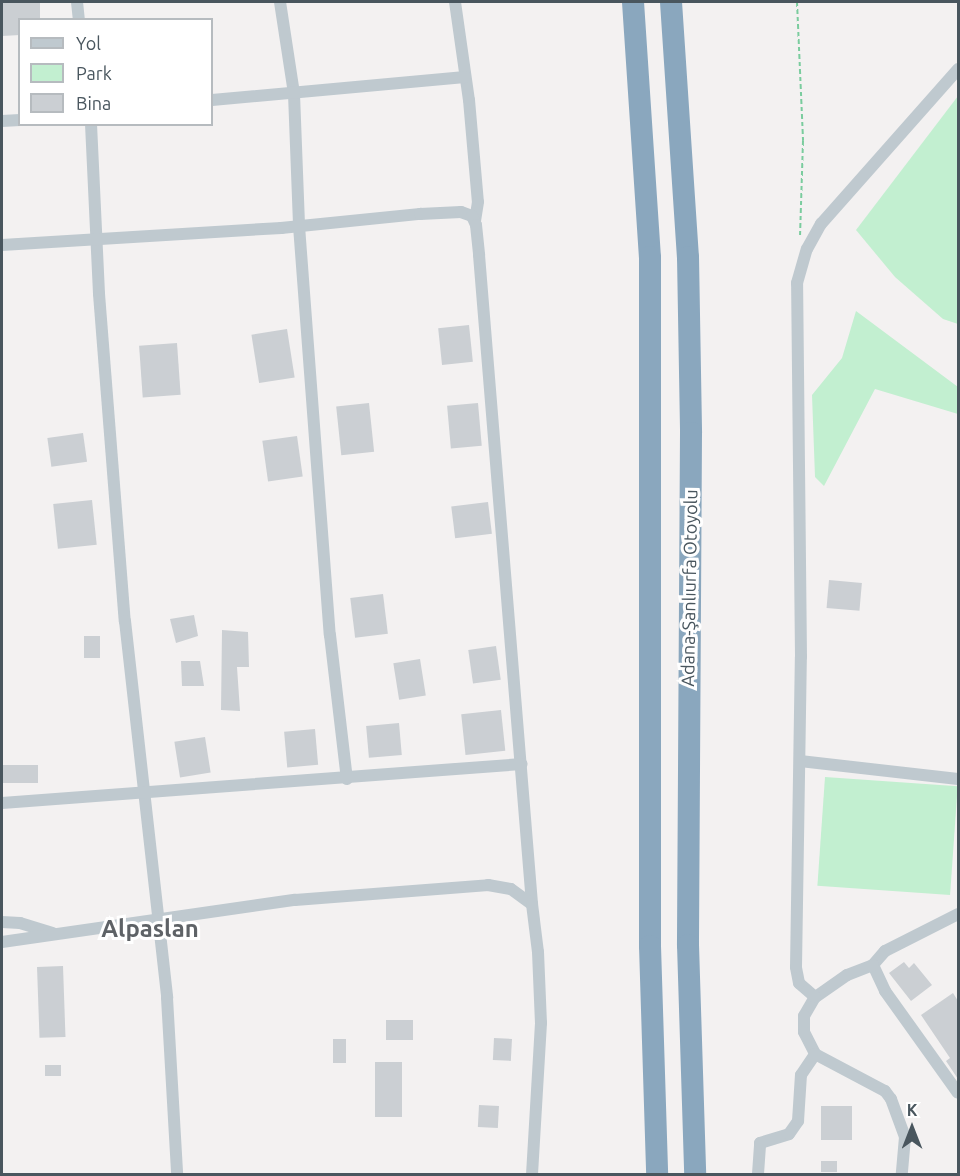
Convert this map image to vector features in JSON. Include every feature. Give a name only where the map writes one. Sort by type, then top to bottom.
[{"type":"highway","name":"Adana-Şanlıurfa Otoyolu","points":[[633,2],[650,257],[650,946],[657,1174]]},
{"type":"highway","name":"Adana-Şanlıurfa Otoyolu","points":[[671,2],[688,257],[691,433],[688,934],[695,1174]]},
{"type":"street","points":[[77,2],[79,18]]},
{"type":"street","points":[[280,2],[294,94],[299,226],[330,635],[347,779]]},
{"type":"street","points":[[455,2],[465,76],[477,202],[475,220],[522,764],[541,1023],[532,1174]]},
{"type":"street","points":[[815,997],[799,983],[796,967],[800,761],[799,271],[821,224],[958,69]]},
{"type":"street","points":[[213,99],[294,94],[465,76]]},
{"type":"street","points":[[2,121],[18,120]]},
{"type":"street","points":[[91,126],[96,239],[125,621],[147,794],[157,919],[167,998],[177,1174]]},
{"type":"street","points":[[2,245],[299,226],[460,212],[475,220]]},
{"type":"street","points":[[800,761],[958,779]]},
{"type":"street","points":[[2,803],[347,779],[522,764]]},
{"type":"street","points":[[2,942],[295,900],[488,885],[511,889],[532,904]]},
{"type":"street","points":[[902,1174],[904,1137],[891,1099],[885,1091],[815,1054],[806,1040],[804,1024],[815,997],[847,975],[873,965],[885,951],[958,914]]},
{"type":"street","points":[[2,922],[20,923],[56,934]]},
{"type":"street","points":[[873,965],[885,991],[958,1093]]},
{"type":"street","points":[[758,1174],[760,1143],[789,1134],[798,1120],[801,1075],[815,1054]]},
{"type":"path","points":[[797,2],[803,141],[799,271]]},
{"type":"green space","points":[[958,96],[958,324],[943,319],[895,277],[856,230]]},
{"type":"green space","points":[[856,311],[958,387],[958,414],[875,389],[824,486],[815,477],[812,395],[842,358]]},
{"type":"green space","points":[[825,777],[958,786],[950,895],[817,886]]},
{"type":"building","points":[[40,2],[40,18],[18,18],[18,35],[2,36],[2,3]]},
{"type":"building","points":[[469,325],[473,362],[442,365],[438,328]]},
{"type":"building","points":[[287,329],[295,377],[259,383],[251,335]]},
{"type":"building","points":[[177,343],[181,395],[143,398],[139,346]]},
{"type":"building","points":[[369,403],[374,452],[341,455],[336,406]]},
{"type":"building","points":[[478,403],[482,446],[451,449],[447,406]]},
{"type":"building","points":[[83,433],[87,462],[51,467],[47,438]]},
{"type":"building","points":[[297,436],[303,477],[268,481],[262,441]]},
{"type":"building","points":[[92,500],[97,545],[58,549],[53,504]]},
{"type":"building","points":[[488,502],[492,534],[455,538],[451,507]]},
{"type":"building","points":[[829,580],[862,583],[859,611],[827,608]]},
{"type":"building","points":[[383,594],[388,634],[355,638],[350,598]]},
{"type":"building","points":[[194,615],[198,636],[176,643],[170,619]]},
{"type":"building","points":[[222,630],[248,632],[249,667],[237,667],[240,711],[221,710]]},
{"type":"building","points":[[84,636],[100,636],[100,658],[84,658]]},
{"type":"building","points":[[496,646],[501,680],[473,684],[468,650]]},
{"type":"building","points":[[420,659],[426,696],[399,700],[393,663]]},
{"type":"building","points":[[181,661],[200,661],[204,686],[182,686]]},
{"type":"building","points":[[501,710],[505,751],[466,755],[461,714]]},
{"type":"building","points":[[399,723],[402,755],[369,758],[366,726]]},
{"type":"building","points":[[315,729],[318,765],[287,768],[284,732]]},
{"type":"building","points":[[205,737],[211,773],[180,777],[174,742]]},
{"type":"building","points":[[2,765],[38,765],[38,783],[2,783]]},
{"type":"building","points":[[904,962],[909,968],[914,963],[932,985],[911,1001],[889,973]]},
{"type":"building","points":[[63,966],[65,1037],[39,1038],[37,967]]},
{"type":"building","points":[[953,993],[958,1001],[958,1079],[946,1061],[950,1058],[921,1015]]},
{"type":"building","points":[[386,1020],[413,1020],[413,1040],[386,1040]]},
{"type":"building","points":[[494,1038],[512,1039],[511,1061],[493,1060]]},
{"type":"building","points":[[333,1039],[346,1039],[346,1063],[333,1063]]},
{"type":"building","points":[[375,1062],[402,1062],[402,1117],[375,1117]]},
{"type":"building","points":[[45,1065],[61,1065],[61,1076],[45,1076]]},
{"type":"building","points":[[479,1105],[499,1106],[498,1128],[478,1127]]},
{"type":"building","points":[[821,1106],[852,1106],[852,1140],[821,1140]]},
{"type":"building","points":[[821,1161],[837,1161],[837,1172],[821,1172]]},
{"type":"district","name":"Alpaslan","points":[[150,929]]}]
